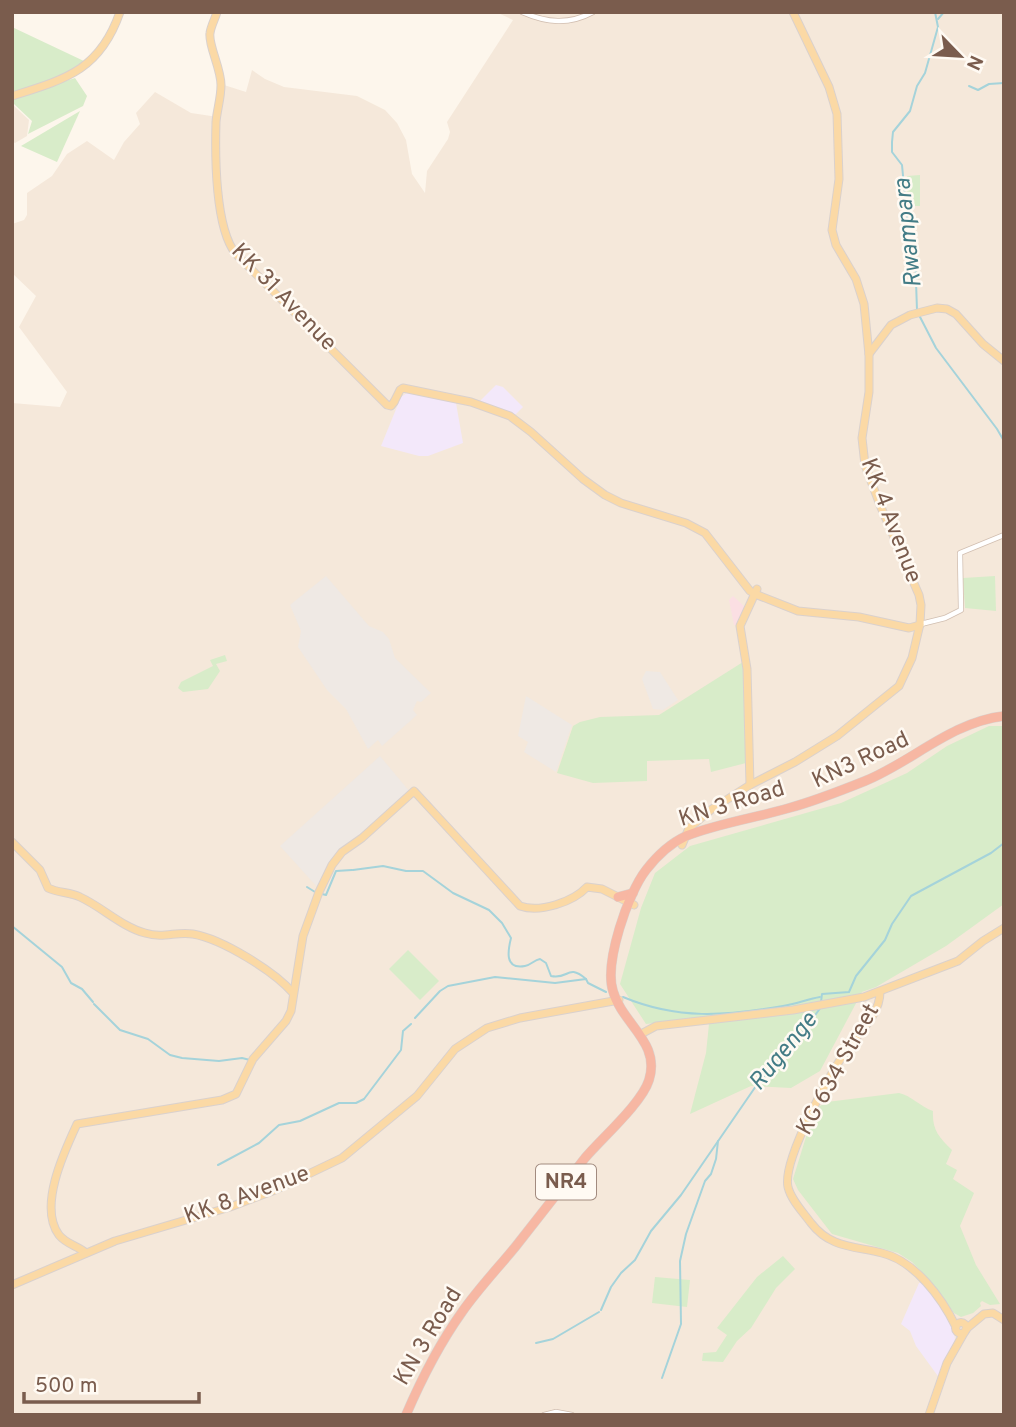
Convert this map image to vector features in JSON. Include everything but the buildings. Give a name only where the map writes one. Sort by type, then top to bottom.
[{"type":"highway","name":"KN 3 Road","points":[[408,1415],[439,1349],[462,1311],[576,1170],[645,1091],[651,1065],[648,1046],[643,1033],[613,998],[614,952],[630,904],[645,872],[660,855],[686,835],[791,808],[872,780],[958,729],[988,718],[1004,718]]},
{"type":"highway","name":"KN3 Road","points":[[686,835],[711,833],[822,802],[872,780]]},
{"type":"highway","points":[[618,898],[630,904]]},
{"type":"highway","points":[[618,898],[624,906],[630,904]]},
{"type":"highway","points":[[613,998],[630,904]]},
{"type":"main road","points":[[12,96],[60,81],[89,63],[107,41],[120,12]]},
{"type":"main road","name":"KK 31 Avenue","points":[[217,12],[210,38],[221,83],[216,123],[216,163],[223,224],[228,243],[236,254],[389,402],[399,392],[411,391],[471,402],[510,415],[583,480],[605,495],[642,511],[686,523],[705,533],[752,589]]},
{"type":"main road","name":"KK 4 Avenue","points":[[686,835],[712,809],[837,736],[900,686],[907,674],[920,624],[919,595],[865,465],[862,438],[869,392],[869,355],[861,290],[851,267],[836,245],[832,230],[839,178],[839,136],[834,102],[793,12]]},
{"type":"main road","points":[[869,355],[886,330],[898,321],[926,309],[947,309],[956,314],[983,344],[1004,361]]},
{"type":"main road","points":[[750,785],[747,669],[740,631],[752,589],[798,611],[859,617],[909,628],[920,624]]},
{"type":"main road","points":[[86,1253],[62,1238],[52,1222],[57,1174],[77,1125],[233,1096],[253,1059],[289,1016],[303,936],[332,865],[342,852],[362,838],[414,791],[524,908],[538,908],[571,898],[587,887],[618,898]]},
{"type":"main road","points":[[12,842],[40,870],[48,888],[80,897],[142,933],[163,937],[186,933],[210,939],[241,953],[294,990]]},
{"type":"main road","points":[[643,1033],[656,1027],[793,1010],[880,992],[958,961],[983,940],[1004,928]]},
{"type":"main road","name":"KG 634 Street","points":[[880,992],[879,1006],[845,1052],[806,1125],[789,1167],[789,1189],[824,1237],[839,1246],[885,1254],[900,1261],[921,1277],[961,1328]]},
{"type":"main road","name":"KK 8 Avenue","points":[[12,1285],[115,1241],[275,1191],[342,1158],[416,1096],[449,1055],[482,1030],[613,998]]},
{"type":"main road","points":[[929,1415],[961,1328],[990,1312],[1004,1318]]},
{"type":"street","points":[[522,12],[538,19],[558,22],[573,21],[593,12]]},
{"type":"street","points":[[920,624],[946,618],[961,610],[960,553],[1004,535]]},
{"type":"street","points":[[544,1415],[556,1412],[572,1415]]},
{"type":"shaded area","points":[[496,12],[1004,12],[1004,1415],[12,1415],[12,403],[60,407],[67,392],[19,327],[36,296],[12,273],[12,224],[24,220],[27,215],[27,193],[52,176],[67,154],[87,141],[114,160],[124,142],[140,124],[136,113],[155,92],[191,113],[218,117],[224,85],[246,92],[252,70],[284,87],[357,96],[385,110],[397,123],[406,140],[412,174],[425,193],[427,171],[448,139],[450,132],[447,122],[513,20]]},
{"type":"shaded area","points":[[13,105],[29,120],[27,136],[15,143],[12,141]]},
{"type":"shaded area","points":[[496,385],[503,387],[523,407],[516,414],[512,415],[480,401]]},
{"type":"shaded area","points":[[407,393],[456,403],[463,443],[428,456],[381,446],[401,397]]},
{"type":"shaded area","points":[[326,576],[369,626],[383,632],[389,639],[395,658],[431,693],[421,702],[417,701],[413,710],[417,715],[382,746],[378,740],[368,749],[346,709],[327,690],[298,647],[301,631],[290,605]]},
{"type":"shaded area","points":[[733,596],[745,607],[738,625],[734,625],[729,600]]},
{"type":"shaded area","points":[[646,671],[660,672],[678,700],[663,710],[653,709],[642,679]]},
{"type":"shaded area","points":[[526,696],[572,725],[556,772],[524,752],[528,742],[518,736]]},
{"type":"shaded area","points":[[380,756],[410,792],[341,850],[318,888],[280,846]]},
{"type":"shaded area","points":[[919,1283],[924,1283],[952,1324],[955,1339],[940,1379],[916,1346],[910,1331],[901,1324]]},
{"type":"green space","points":[[12,27],[86,62],[72,73],[12,94]]},
{"type":"green space","points":[[75,78],[87,96],[83,106],[28,134],[32,121],[14,104],[14,98]]},
{"type":"green space","points":[[80,111],[57,162],[21,146]]},
{"type":"green space","points":[[920,175],[920,206],[907,206],[907,176]]},
{"type":"green space","points":[[995,576],[996,611],[965,608],[963,578]]},
{"type":"green space","points":[[225,655],[227,661],[216,664],[220,671],[208,689],[183,692],[178,688],[181,682],[213,666],[210,660]]},
{"type":"green space","points":[[743,662],[746,763],[711,772],[709,759],[647,761],[647,781],[593,783],[557,773],[573,726],[600,717],[659,715]]},
{"type":"green space","points":[[989,726],[1004,726],[1004,904],[946,946],[876,987],[862,992],[820,1071],[791,1088],[751,1086],[690,1114],[706,1053],[709,1024],[697,1018],[646,1024],[620,984],[641,908],[655,873],[690,846],[841,803],[907,773],[947,746]]},
{"type":"green space","points":[[408,950],[439,981],[420,1000],[389,969]]},
{"type":"green space","points":[[899,1093],[933,1111],[937,1133],[952,1150],[946,1164],[957,1170],[953,1179],[974,1193],[960,1226],[976,1265],[1000,1304],[990,1305],[982,1301],[981,1306],[973,1313],[961,1317],[954,1313],[912,1262],[898,1253],[832,1234],[798,1190],[793,1179],[818,1107],[827,1102]]},
{"type":"green space","points":[[783,1256],[795,1269],[776,1288],[751,1328],[737,1341],[723,1362],[702,1361],[703,1353],[716,1352],[727,1335],[717,1328],[757,1277]]},
{"type":"green space","points":[[655,1277],[690,1280],[687,1307],[652,1303]]},
{"type":"waterway","name":"Rwampara","points":[[917,310],[915,253],[909,239],[902,165],[892,152],[892,142],[893,132],[910,111],[917,86],[925,73],[938,27],[935,12]]},
{"type":"waterway","points":[[938,19],[944,12]]},
{"type":"waterway","points":[[969,86],[978,90],[989,84],[1004,83]]},
{"type":"waterway","name":"Rwampara","points":[[919,315],[936,348],[1004,441]]},
{"type":"waterway","name":"Rugenge","points":[[821,1002],[822,994],[849,992],[856,976],[885,940],[892,924],[911,896],[991,853],[1004,843]]},
{"type":"waterway","points":[[353,870],[383,866],[406,871],[423,871],[453,893],[489,910],[502,923],[511,938],[509,958],[514,965],[525,966],[540,959],[546,963],[551,976],[575,972],[586,979]]},
{"type":"waterway","points":[[322,894],[326,895],[336,871],[352,870]]},
{"type":"waterway","points":[[307,887],[315,892]]},
{"type":"waterway","points":[[12,926],[62,967],[71,983],[82,989],[93,1002]]},
{"type":"waterway","points":[[415,1018],[448,986],[495,977],[555,983],[586,979],[588,983],[606,992]]},
{"type":"waterway","points":[[623,997],[663,1010],[702,1014],[762,1009],[820,997]]},
{"type":"waterway","points":[[94,1004],[120,1030],[148,1039],[170,1055],[219,1061],[242,1058],[250,1060]]},
{"type":"waterway","name":"Rugenge","points":[[601,1310],[611,1287],[635,1260],[651,1231],[681,1195],[756,1086],[800,1036],[821,1007]]},
{"type":"waterway","points":[[218,1165],[259,1143],[279,1125],[300,1121],[339,1103],[356,1103],[364,1099],[401,1050],[403,1031],[411,1024]]},
{"type":"waterway","points":[[662,1378],[681,1324],[680,1261],[686,1234],[705,1181],[711,1174],[718,1141]]},
{"type":"waterway","name":"Rugenge","points":[[536,1343],[553,1339],[599,1312]]}]
